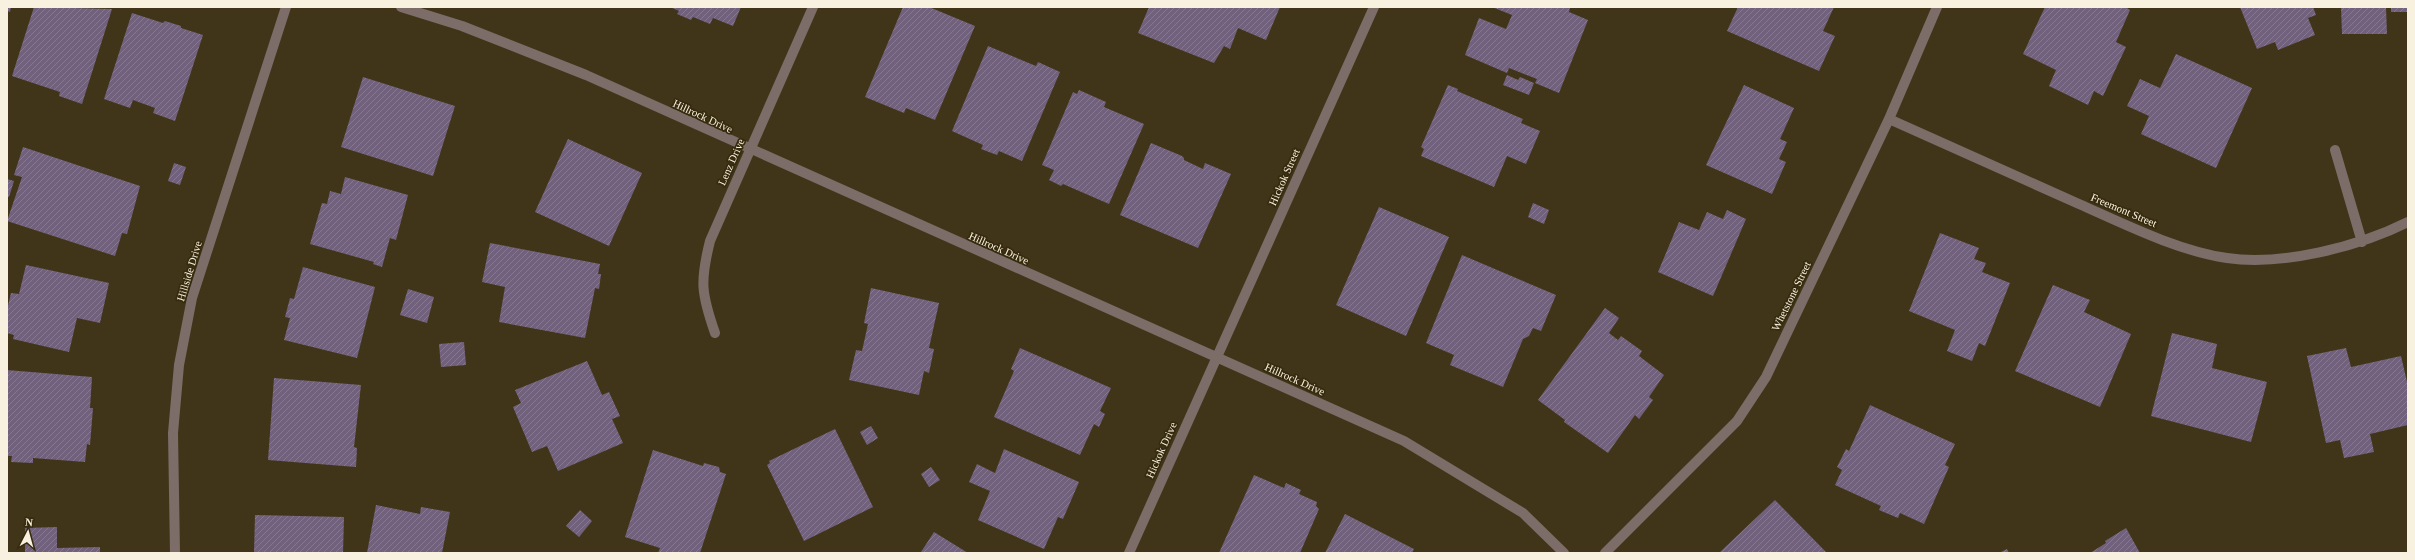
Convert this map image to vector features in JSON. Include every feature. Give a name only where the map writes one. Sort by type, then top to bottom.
[{"type":"street","name":"Hillside Drive","points":[[175,553],[173,433],[179,365],[192,298],[286,7]]},
{"type":"street","name":"Hillrock Drive","points":[[401,7],[462,26],[586,75],[750,150],[1404,441],[1523,513],[1564,553]]},
{"type":"street","name":"Lenz Drive","points":[[715,333],[704,303],[702,272],[710,241],[813,7]]},
{"type":"street","name":"Hickok Street","points":[[1216,357],[1374,7]]},
{"type":"street","name":"Whetstone Street","points":[[1605,553],[1737,421],[1766,377],[1889,119],[1937,7]]},
{"type":"street","name":"Freemont Street","points":[[1889,119],[2121,222],[2185,247],[2226,258],[2270,259],[2362,242],[2408,222]]},
{"type":"street","points":[[2335,150],[2362,242]]},
{"type":"street","name":"Hickok Drive","points":[[1129,553],[1216,357]]},
{"type":"building","points":[[7,7],[11,7],[10,12],[7,11]]},
{"type":"building","points":[[34,7],[112,9],[82,104],[59,96],[60,92],[12,76]]},
{"type":"building","points":[[670,7],[741,7],[733,26],[713,18],[710,24],[693,17],[691,20],[677,14],[679,11]]},
{"type":"building","points":[[903,7],[929,7],[975,26],[935,120],[906,108],[904,113],[865,97]]},
{"type":"building","points":[[1149,7],[1280,7],[1266,40],[1238,28],[1230,49],[1224,46],[1214,63],[1138,33]]},
{"type":"building","points":[[1492,7],[1570,7],[1569,12],[1588,20],[1559,93],[1535,83],[1537,79],[1509,68],[1507,73],[1465,55],[1479,18],[1506,29],[1512,15]]},
{"type":"building","points":[[1738,7],[1834,7],[1823,31],[1835,36],[1819,71],[1727,31]]},
{"type":"building","points":[[2045,7],[2125,7],[2130,10],[2116,42],[2126,47],[2103,96],[2094,91],[2088,105],[2049,86],[2056,70],[2023,54]]},
{"type":"building","points":[[2240,7],[2313,7],[2316,15],[2308,18],[2315,35],[2278,50],[2275,42],[2257,49]]},
{"type":"building","points":[[2341,7],[2386,7],[2387,34],[2342,34]]},
{"type":"building","points":[[2391,7],[2408,7],[2408,12],[2391,12]]},
{"type":"building","points":[[132,13],[163,23],[165,21],[203,35],[175,121],[153,113],[155,108],[133,100],[130,108],[104,99]]},
{"type":"building","points":[[988,46],[1036,66],[1038,62],[1060,72],[1022,161],[999,151],[997,155],[981,149],[983,145],[952,131]]},
{"type":"building","points":[[2176,54],[2252,88],[2216,168],[2141,134],[2149,116],[2127,106],[2140,79],[2160,88]]},
{"type":"building","points":[[1507,75],[1518,80],[1520,77],[1534,83],[1529,95],[1503,85]]},
{"type":"building","points":[[363,77],[455,106],[433,176],[341,147]]},
{"type":"building","points":[[1448,85],[1458,89],[1457,91],[1523,119],[1521,123],[1540,131],[1526,164],[1507,156],[1494,187],[1421,156],[1424,149],[1421,147]]},
{"type":"building","points":[[1744,85],[1794,108],[1780,139],[1787,142],[1779,159],[1786,162],[1772,194],[1706,165]]},
{"type":"building","points":[[1079,90],[1106,102],[1104,107],[1144,124],[1109,204],[1063,184],[1061,186],[1049,180],[1054,170],[1042,165],[1073,92],[1077,94]]},
{"type":"building","points":[[568,139],[642,173],[609,246],[535,212]]},
{"type":"building","points":[[1151,143],[1182,156],[1184,160],[1203,169],[1205,163],[1231,174],[1198,248],[1120,215]]},
{"type":"building","points":[[23,147],[140,186],[127,234],[122,233],[115,256],[7,221],[22,177],[14,175]]},
{"type":"building","points":[[174,163],[186,167],[180,185],[168,181]]},
{"type":"building","points":[[345,177],[408,195],[396,240],[390,238],[382,267],[373,264],[374,262],[310,244],[322,203],[327,204],[330,191],[341,194]]},
{"type":"building","points":[[7,179],[14,181],[9,197],[7,196]]},
{"type":"building","points":[[1533,203],[1549,210],[1544,224],[1528,217]]},
{"type":"building","points":[[1379,207],[1449,237],[1406,336],[1336,305]]},
{"type":"building","points":[[1727,210],[1746,219],[1713,296],[1658,272],[1679,222],[1699,230],[1707,212],[1723,219]]},
{"type":"building","points":[[1940,233],[1979,248],[1974,259],[1986,263],[1982,272],[2010,283],[1985,346],[1979,343],[1972,361],[1947,351],[1955,330],[1909,311]]},
{"type":"building","points":[[490,243],[600,264],[598,274],[601,274],[599,289],[595,288],[585,338],[499,322],[505,287],[482,282]]},
{"type":"building","points":[[1462,255],[1556,295],[1541,331],[1533,328],[1529,336],[1523,339],[1503,387],[1450,365],[1454,355],[1426,343]]},
{"type":"building","points":[[26,265],[109,283],[100,323],[77,318],[69,352],[13,339],[14,335],[7,333],[7,310],[11,293],[19,294]]},
{"type":"building","points":[[303,267],[375,287],[357,358],[284,340],[290,318],[285,317],[290,298],[294,299]]},
{"type":"building","points":[[2053,285],[2090,300],[2084,312],[2131,334],[2100,407],[2015,371]]},
{"type":"building","points":[[871,288],[939,303],[929,348],[934,349],[929,373],[924,371],[919,395],[849,380],[856,350],[862,351],[868,324],[864,323]]},
{"type":"building","points":[[408,289],[434,297],[427,323],[400,315]]},
{"type":"building","points":[[1605,308],[1619,318],[1609,333],[1618,340],[1621,336],[1642,351],[1639,356],[1664,375],[1649,397],[1653,400],[1639,419],[1635,415],[1608,453],[1564,422],[1565,420],[1538,400]]},
{"type":"building","points":[[2172,333],[2217,344],[2212,368],[2267,382],[2251,442],[2151,416]]},
{"type":"building","points":[[464,342],[466,365],[441,367],[439,344]]},
{"type":"building","points":[[1020,348],[1111,388],[1100,411],[1105,414],[1099,427],[1094,424],[1080,455],[994,417],[1014,371],[1011,369]]},
{"type":"building","points":[[2346,348],[2351,367],[2401,356],[2408,386],[2408,425],[2370,434],[2374,452],[2344,458],[2340,440],[2326,443],[2307,356]]},
{"type":"building","points":[[587,361],[602,395],[609,392],[620,416],[612,419],[623,443],[558,471],[547,446],[532,452],[513,407],[521,403],[515,390]]},
{"type":"building","points":[[7,370],[92,377],[90,408],[93,408],[90,445],[87,444],[85,462],[33,458],[33,463],[11,462],[12,456],[7,456]]},
{"type":"building","points":[[274,378],[361,385],[354,447],[357,448],[356,467],[268,460]]},
{"type":"building","points":[[1870,405],[1955,444],[1945,465],[1949,467],[1924,524],[1900,513],[1898,518],[1879,510],[1881,506],[1835,485],[1842,470],[1837,467],[1846,449],[1849,451]]},
{"type":"building","points":[[871,426],[878,438],[867,445],[860,432]]},
{"type":"building","points":[[835,429],[873,507],[804,541],[767,465],[770,463],[769,461]]},
{"type":"building","points":[[1004,449],[1079,482],[1063,519],[1058,517],[1044,549],[978,520],[990,491],[969,482],[977,464],[995,473]]},
{"type":"building","points":[[653,450],[703,466],[704,463],[719,467],[720,472],[726,474],[700,553],[658,553],[660,548],[625,537]]},
{"type":"building","points":[[931,467],[940,480],[929,487],[921,474]]},
{"type":"building","points":[[1254,475],[1284,488],[1286,483],[1301,490],[1299,494],[1317,502],[1316,506],[1319,509],[1300,553],[1219,553]]},
{"type":"building","points":[[1775,500],[1827,553],[1719,553]]},
{"type":"building","points":[[376,505],[420,514],[421,507],[450,512],[442,553],[367,553]]},
{"type":"building","points":[[580,510],[592,521],[579,537],[566,526]]},
{"type":"building","points":[[1345,514],[1414,549],[1412,553],[1325,553]]},
{"type":"building","points":[[255,515],[344,517],[343,553],[254,553]]},
{"type":"building","points":[[57,527],[57,548],[100,547],[100,553],[25,553],[25,528]]},
{"type":"building","points":[[2126,528],[2140,553],[2090,553],[2106,543],[2105,541]]},
{"type":"building","points":[[934,532],[968,553],[921,552]]},
{"type":"building","points":[[2007,549],[2009,553],[1999,553]]}]
